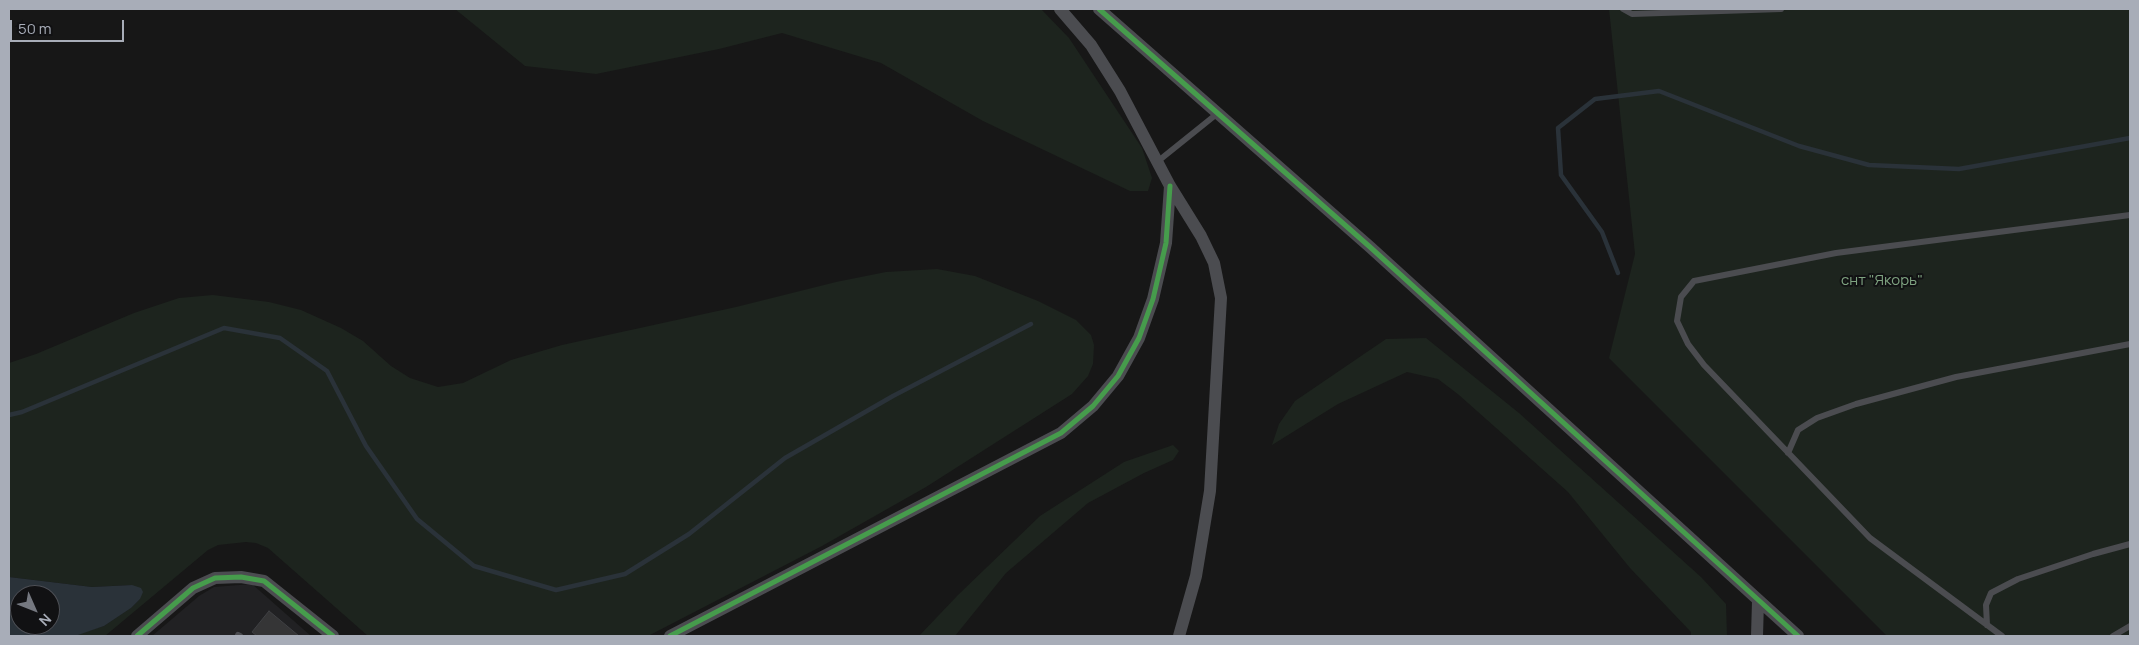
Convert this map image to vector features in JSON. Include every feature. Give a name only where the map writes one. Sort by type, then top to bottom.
[{"type":"street","points":[[1060,9],[1091,45],[1120,91],[1170,186],[1201,236],[1214,263],[1221,298],[1210,491],[1196,576],[1179,636]]},
{"type":"street","points":[[1099,9],[1377,253],[1758,602],[1798,636]]},
{"type":"street","points":[[670,636],[1061,433],[1093,406],[1118,376],[1142,330],[1153,299],[1166,243],[1170,186]]},
{"type":"street","points":[[137,636],[193,588],[215,578],[241,576],[264,581],[333,636]]},
{"type":"street","points":[[1757,636],[1758,602]]},
{"type":"lane","points":[[1623,9],[1632,14],[1781,9]]},
{"type":"lane","points":[[1158,162],[1218,113]]},
{"type":"lane","points":[[2002,636],[1870,538],[1704,365],[1688,344],[1677,320],[1682,298],[1694,281],[1836,253],[2130,215]]},
{"type":"lane","points":[[1788,453],[1798,430],[1816,418],[1856,404],[1956,377],[2130,344]]},
{"type":"lane","points":[[1988,625],[1986,605],[1991,593],[2018,579],[2130,544]]},
{"type":"lane","points":[[2113,636],[2130,626]]},
{"type":"shaded area","points":[[9,577],[92,587],[132,585],[141,588],[143,592],[140,599],[131,608],[104,626],[78,635],[9,636]]},
{"type":"shaded area","points":[[252,584],[311,636],[152,636],[199,596],[214,587]]},
{"type":"green space","points":[[455,9],[1041,9],[1069,38],[1142,148],[1152,178],[1148,191],[1130,191],[983,121],[881,63],[782,33],[719,49],[596,74],[525,66]]},
{"type":"green space","name":"снт \"Якорь\"","points":[[1609,9],[2130,9],[2130,636],[1887,636],[1609,358],[1635,254]]},
{"type":"green space","points":[[937,269],[975,276],[1038,301],[1076,320],[1091,335],[1094,345],[1093,364],[1088,376],[1072,394],[926,487],[822,546],[648,636],[368,636],[268,548],[256,543],[246,542],[218,545],[208,550],[105,636],[72,636],[104,626],[131,608],[140,599],[132,585],[92,587],[9,577],[9,363],[36,354],[134,313],[179,298],[213,295],[269,302],[301,310],[341,328],[363,341],[391,366],[410,378],[438,387],[463,383],[511,360],[562,345],[736,307],[836,282],[886,272]]},
{"type":"green space","points":[[1426,338],[1519,413],[1701,577],[1726,604],[1727,636],[1691,636],[1691,632],[1630,568],[1568,492],[1459,395],[1438,379],[1407,372],[1338,404],[1272,445],[1279,424],[1295,401],[1386,339]]},
{"type":"green space","points":[[1173,445],[1179,451],[1173,460],[1088,503],[1006,573],[955,636],[919,636],[958,595],[1040,516],[1124,462]]},
{"type":"building","points":[[269,611],[299,636],[257,636],[252,632]]},
{"type":"waterway","points":[[1618,273],[1602,232],[1561,175],[1558,128],[1595,99],[1659,91],[1799,146],[1869,165],[1959,169],[2130,138]]},
{"type":"waterway","points":[[9,415],[22,412],[224,328],[280,338],[327,371],[366,446],[417,519],[474,566],[556,590],[625,574],[689,534],[785,458],[893,396],[1031,324]]},
{"type":"cycle path","points":[[1099,9],[1370,247],[1798,636]]},
{"type":"cycle path","points":[[670,636],[1061,433],[1093,406],[1118,376],[1139,338],[1153,299],[1166,243],[1170,186]]},
{"type":"cycle path","points":[[137,636],[193,588],[215,578],[241,577],[264,581],[333,636]]}]
